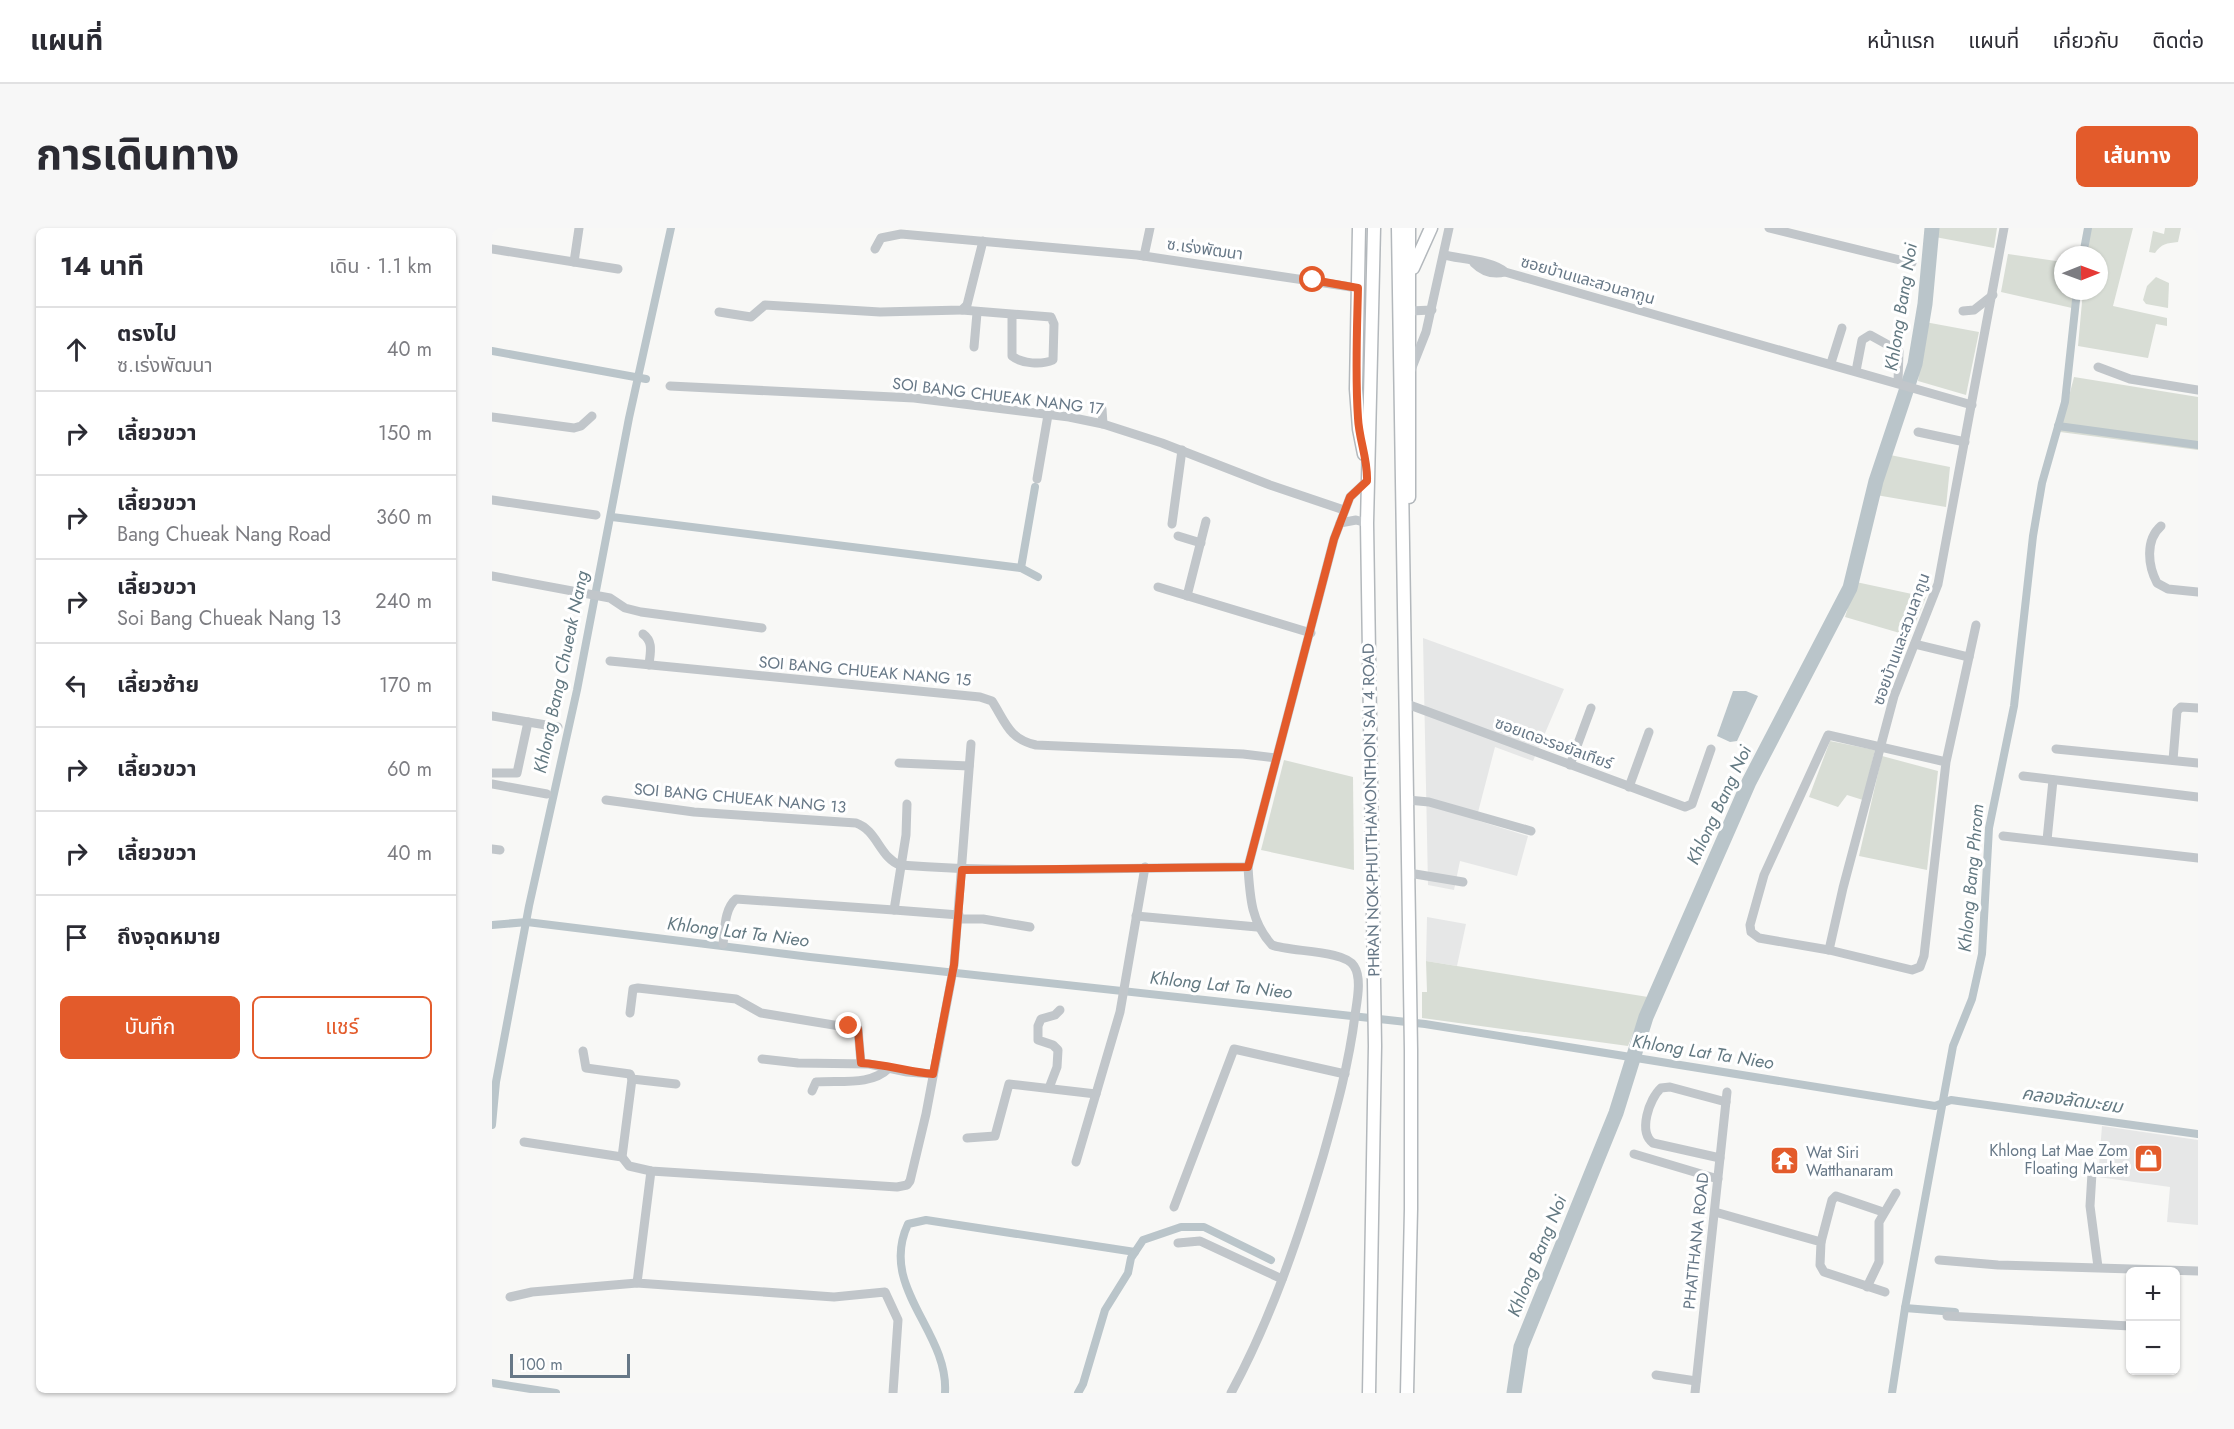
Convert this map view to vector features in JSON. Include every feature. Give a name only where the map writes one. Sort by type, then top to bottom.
[{"type":"main road","points":[[1359,228],[1357,410],[1360,442],[1368,464]]},
{"type":"main road","name":"PHRAN NOK-PHUTTHAMONTHON SAI 4 ROAD","points":[[1369,1393],[1375,987],[1370,803],[1367,481],[1374,228]]},
{"type":"main road","points":[[1398,228],[1402,573],[1407,704],[1411,990],[1411,1209],[1407,1393]]},
{"type":"main road","points":[[1402,573],[1409,498],[1409,228]]},
{"type":"main road","points":[[1409,289],[1417,256],[1431,228]]},
{"type":"main road","points":[[1363,1393],[1370,1354]]},
{"type":"street","points":[[574,262],[579,228]]},
{"type":"street","points":[[1144,256],[1150,228]]},
{"type":"street","points":[[1410,371],[1432,310],[1449,228]]},
{"type":"street","points":[[1769,228],[1912,263]]},
{"type":"street","name":"ซอยบ้านและสวนลากูน","points":[[1829,950],[1894,696],[1938,584],[2004,228]]},
{"type":"street","name":"ซ.เร่งพัฒนา","points":[[875,249],[881,238],[896,234],[983,241],[1144,256],[1358,288]]},
{"type":"street","points":[[962,310],[967,305],[983,241]]},
{"type":"street","points":[[492,249],[618,269]]},
{"type":"street","name":"ซอยบ้านและสวนลากูน","points":[[1444,255],[1474,263],[1482,270],[1495,274],[1505,272],[1902,383],[1972,405]]},
{"type":"street","points":[[1963,311],[1974,310],[1993,295]]},
{"type":"street","points":[[719,312],[751,317],[765,305],[880,312],[962,310],[1054,319],[1053,360],[1046,363],[1020,361],[1012,356],[1012,315]]},
{"type":"street","points":[[1410,311],[1432,310]]},
{"type":"street","points":[[974,347],[977,313]]},
{"type":"street","points":[[1831,363],[1842,328]]},
{"type":"street","points":[[1856,371],[1862,340],[1870,335],[1899,351],[1902,383]]},
{"type":"street","points":[[2098,367],[2130,379],[2198,390]]},
{"type":"street","name":"SOI BANG CHUEAK NANG 17","points":[[670,386],[914,398],[1103,424],[1182,450],[1270,485],[1344,510]]},
{"type":"street","points":[[1094,405],[1102,409],[1103,424]]},
{"type":"street","points":[[1037,479],[1048,415]]},
{"type":"street","points":[[492,417],[574,428],[581,426],[592,416]]},
{"type":"street","points":[[1918,432],[1965,442]]},
{"type":"street","points":[[1172,524],[1182,450]]},
{"type":"street","points":[[1231,1393],[1282,1279],[1310,1201],[1345,1074],[1354,1025],[1357,979],[1354,966],[1347,959],[1272,945],[1257,927],[1248,867],[1340,522],[1344,510],[1358,488],[1367,481]]},
{"type":"street","points":[[492,500],[596,514]]},
{"type":"street","points":[[1340,522],[1356,520],[1367,523]]},
{"type":"street","points":[[1187,596],[1206,522]]},
{"type":"street","points":[[2161,526],[2152,538],[2149,562],[2157,583],[2168,589],[2198,592]]},
{"type":"street","points":[[1178,536],[1201,543]]},
{"type":"street","points":[[492,576],[606,597],[625,608],[641,612],[762,628]]},
{"type":"street","points":[[1158,587],[1311,633]]},
{"type":"street","points":[[1946,762],[1828,735],[1764,875],[1750,925],[1751,932],[1759,938],[1829,950],[1912,970],[1923,963],[1938,853],[1946,762],[1976,625]]},
{"type":"street","points":[[643,634],[648,637],[651,646],[649,665]]},
{"type":"street","points":[[1915,644],[1969,657]]},
{"type":"street","name":"SOI BANG CHUEAK NANG 15","points":[[610,662],[980,697],[992,701],[1009,730],[1019,741],[1036,745],[1243,754],[1276,758]]},
{"type":"street","name":"ซอยเดอะรอยัลเทียร์","points":[[1407,704],[1685,807],[1692,804],[1711,749]]},
{"type":"street","points":[[2173,760],[2177,711],[2181,707],[2198,708]]},
{"type":"street","points":[[1570,765],[1591,708]]},
{"type":"street","points":[[492,716],[558,727]]},
{"type":"street","points":[[492,772],[517,773],[528,722]]},
{"type":"street","points":[[1629,787],[1649,732]]},
{"type":"street","points":[[524,1142],[622,1157],[629,1166],[651,1171],[902,1187],[910,1181],[954,965],[971,744]]},
{"type":"street","points":[[2056,749],[2198,763]]},
{"type":"street","points":[[899,763],[969,766]]},
{"type":"street","points":[[2023,777],[2198,798]]},
{"type":"street","points":[[2048,840],[2053,780]]},
{"type":"street","points":[[492,784],[547,794]]},
{"type":"street","name":"SOI BANG CHUEAK NANG 13","points":[[606,800],[694,812],[856,823],[868,829],[892,862],[900,865]]},
{"type":"street","points":[[1408,800],[1429,802],[1531,831]]},
{"type":"street","points":[[894,910],[906,835],[907,804]]},
{"type":"street","points":[[2003,836],[2198,858]]},
{"type":"street","points":[[900,865],[962,870],[1248,867]]},
{"type":"street","points":[[1076,1162],[1124,996],[1145,867]]},
{"type":"street","points":[[1410,873],[1462,882]]},
{"type":"street","points":[[723,944],[731,903],[736,899],[894,910],[983,919],[1030,927]]},
{"type":"street","points":[[1136,916],[1257,927]]},
{"type":"street","points":[[630,1013],[633,989],[638,988],[736,999],[761,1012],[858,1029],[861,1063]]},
{"type":"street","points":[[1049,1088],[1059,1055],[1056,1047],[1038,1040],[1038,1026],[1041,1019],[1055,1015],[1060,1010]]},
{"type":"street","points":[[1174,1207],[1234,1049],[1345,1074]]},
{"type":"street","points":[[583,1051],[586,1068],[630,1074],[632,1079],[622,1157]]},
{"type":"street","points":[[762,1059],[798,1063],[861,1063],[933,1074]]},
{"type":"street","points":[[812,1091],[816,1082],[868,1079],[884,1073],[889,1068]]},
{"type":"street","points":[[632,1079],[676,1084]]},
{"type":"street","points":[[967,1138],[995,1136],[1009,1084],[1096,1094]]},
{"type":"street","name":"PHATTHANA ROAD","points":[[1695,1393],[1715,1212],[1726,1097],[1670,1087],[1661,1088],[1652,1100],[1645,1128],[1647,1138],[1653,1143],[1720,1158]]},
{"type":"street","points":[[1634,1154],[1718,1179]]},
{"type":"street","points":[[637,1283],[651,1171]]},
{"type":"street","points":[[2092,1173],[2090,1206],[2098,1267]]},
{"type":"street","points":[[1867,1287],[1878,1262],[1878,1225],[1883,1212],[1896,1193]]},
{"type":"street","points":[[1883,1212],[1836,1196],[1832,1200],[1821,1242],[1821,1264],[1824,1272],[1885,1292]]},
{"type":"street","points":[[1715,1212],[1821,1242]]},
{"type":"street","points":[[1178,1243],[1200,1241],[1282,1279]]},
{"type":"street","points":[[1940,1260],[2007,1265],[2126,1269]]},
{"type":"street","points":[[2180,1271],[2198,1271]]},
{"type":"street","points":[[510,1296],[637,1283],[834,1297],[885,1292],[898,1320],[893,1393]]},
{"type":"street","points":[[1947,1316],[2126,1326]]},
{"type":"street","points":[[1656,1375],[1696,1381]]},
{"type":"shaded area","points":[[1935,228],[1997,228],[1994,248],[1935,237]]},
{"type":"shaded area","points":[[2091,228],[2133,228],[2113,306],[2167,318],[2167,326],[2156,324],[2148,358],[2078,346],[2082,300],[2108,300],[2108,246],[2088,246]]},
{"type":"shaded area","points":[[2165,228],[2181,228],[2178,242],[2165,245],[2155,253],[2149,252],[2153,231],[2164,234]]},
{"type":"shaded area","points":[[2008,254],[2054,261],[2054,300],[2073,300],[2072,308],[2001,292]]},
{"type":"shaded area","points":[[2156,277],[2169,283],[2168,308],[2146,304],[2143,300],[2147,286]]},
{"type":"shaded area","points":[[1925,322],[1979,332],[1966,395],[1918,381]]},
{"type":"shaded area","points":[[2074,377],[2198,397],[2198,450],[2060,432]]},
{"type":"shaded area","points":[[1890,455],[1950,467],[1946,507],[1876,495]]},
{"type":"shaded area","points":[[1856,582],[1926,597],[1910,636],[1845,617]]},
{"type":"shaded area","points":[[1423,638],[1564,689],[1533,761],[1495,747],[1476,820],[1528,836],[1517,876],[1460,861],[1454,890],[1428,885]]},
{"type":"shaded area","points":[[1733,691],[1746,691],[1758,696],[1737,741],[1730,742],[1717,736]]},
{"type":"shaded area","points":[[1830,741],[1875,750],[1863,800],[1847,795],[1838,807],[1809,797]]},
{"type":"shaded area","points":[[1882,756],[1938,771],[1927,870],[1859,856]]},
{"type":"shaded area","points":[[1284,760],[1353,777],[1354,870],[1261,850]]},
{"type":"shaded area","points":[[1427,917],[1466,924],[1457,966],[1426,961]]},
{"type":"shaded area","points":[[1426,961],[1648,997],[1628,1046],[1422,1018],[1422,992],[1427,992]]},
{"type":"shaded area","name":"Khlong Lat Mae Zom Floating Market","points":[[2102,1126],[2198,1140],[2198,1225],[2167,1222],[2170,1187],[2098,1177]]},
{"type":"waterway","name":"Khlong Bang Chueak Nang","points":[[492,1125],[496,1082],[529,906],[577,690],[629,418],[671,228]]},
{"type":"waterway","name":"Khlong Bang Noi","points":[[1514,1393],[1521,1347],[1616,1113],[1646,1017],[1749,782],[1850,588],[1876,481],[1915,364],[1925,304],[1932,228]]},
{"type":"waterway","name":"Khlong Bang Phrom","points":[[2085,246],[2088,228]]},
{"type":"waterway","name":"Khlong Bang Phrom","points":[[1892,1393],[1905,1308],[1953,1046],[1972,999],[1982,954],[1989,828],[2014,706],[2033,536],[2042,483],[2065,402],[2076,300]]},
{"type":"waterway","points":[[492,351],[646,379]]},
{"type":"waterway","points":[[2058,426],[2198,445]]},
{"type":"waterway","points":[[1021,568],[1035,487]]},
{"type":"waterway","points":[[612,517],[1021,568],[1038,577]]},
{"type":"waterway","name":"Khlong Lat Ta Nieo","points":[[492,925],[527,922],[810,957],[1425,1024],[1935,1106],[1951,1100],[2198,1134]]},
{"type":"waterway","points":[[945,1393],[943,1371],[937,1349],[908,1289],[902,1269],[901,1247],[908,1224],[926,1220],[1135,1252]]},
{"type":"waterway","points":[[1078,1393],[1083,1384],[1105,1310],[1128,1273],[1131,1258],[1143,1240],[1181,1227],[1204,1227],[1271,1260]]},
{"type":"waterway","points":[[1905,1308],[1955,1312]]},
{"type":"waterway","points":[[492,1383],[556,1393]]},
{"type":"place","name":"Khlong Lat Mae Zom Floating Market","points":[[2149,1159]]},
{"type":"place","name":"Wat Siri Watthanaram","points":[[1785,1161]]},
{"type":"route","points":[[849,1026],[858,1029],[861,1063],[878,1064],[899,1071],[933,1074],[954,965],[962,870],[1043,871],[1136,867],[1248,867],[1314,623],[1334,539],[1350,497],[1367,481],[1368,464],[1360,442],[1356,389],[1358,288],[1313,280]]},
{"type":"water label","name":"คลองลัดมะยม","points":[[2072,1100]]}]
